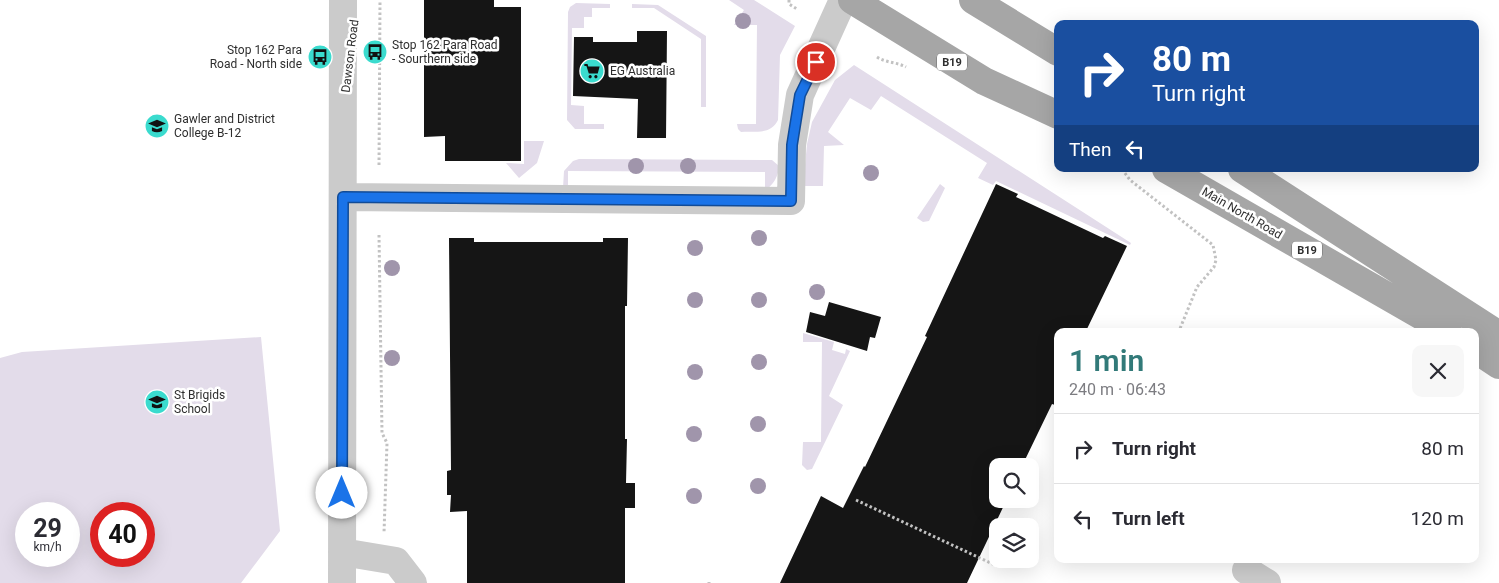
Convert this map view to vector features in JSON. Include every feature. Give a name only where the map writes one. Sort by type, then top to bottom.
[{"type":"main road","name":"B19","points":[[852,0],[984,81],[1054,113]]},
{"type":"main road","points":[[973,0],[1054,50]]},
{"type":"main road","name":"Main North Road","points":[[1171,172],[1443,328]]},
{"type":"main road","name":"B19","points":[[1247,172],[1499,334]]},
{"type":"street","name":"Dawson Road","points":[[342,583],[343,0]]},
{"type":"street","name":"Dawson Road","points":[[343,112],[357,0]]},
{"type":"street","points":[[343,197],[791,201],[792,145],[800,95],[843,0]]},
{"type":"street","points":[[342,552],[396,561],[413,583]]},
{"type":"path","points":[[379,165],[380,0]]},
{"type":"path","points":[[789,0],[790,4],[797,8]]},
{"type":"path","points":[[1124,172],[1130,180],[1213,245],[1216,260],[1214,267],[1197,287],[1180,328]]},
{"type":"path","points":[[379,234],[382,432],[387,443],[384,537]]},
{"type":"path","points":[[856,500],[989,562]]},
{"type":"shaded area","points":[[729,0],[754,0],[795,26],[780,55],[778,120],[775,125],[767,130],[741,132],[738,129],[737,124],[756,124],[757,25],[734,25],[744,10]]},
{"type":"shaded area","points":[[576,3],[610,4],[610,8],[592,8],[592,17],[584,17],[584,28],[572,28],[571,105],[584,106],[584,124],[604,124],[604,129],[575,129],[567,120],[568,12],[570,7]]},
{"type":"shaded area","points":[[632,4],[658,5],[706,36],[706,107],[701,107],[701,39],[654,8],[632,8]]},
{"type":"shaded area","points":[[854,65],[1131,243],[1130,245],[996,181],[993,185],[978,178],[987,163],[881,96],[871,110],[850,98],[828,132],[844,145],[824,146],[823,186],[803,186],[807,144],[812,122],[835,80]]},
{"type":"shaded area","points":[[524,141],[544,141],[537,163],[519,178],[506,163],[524,164]]},
{"type":"shaded area","points":[[579,159],[772,160],[779,166],[775,180],[765,190],[765,172],[568,171],[568,189],[563,188],[564,171],[573,161]]},
{"type":"shaded area","points":[[940,184],[945,188],[929,221],[923,222],[917,218]]},
{"type":"shaded area","points":[[803,333],[834,342],[832,350],[845,354],[846,349],[850,351],[829,396],[843,405],[812,469],[807,470],[802,465],[803,442],[821,442],[822,342],[803,342]]},
{"type":"shaded area","points":[[261,337],[280,531],[241,583],[0,583],[0,358],[22,352]]},
{"type":"building","points":[[424,0],[494,0],[494,7],[521,7],[521,161],[445,161],[445,136],[424,137]]},
{"type":"building","points":[[637,31],[667,31],[666,138],[637,138],[638,99],[573,96],[574,37],[593,37],[593,42],[637,42]]},
{"type":"building","points":[[996,184],[1018,194],[1016,197],[1103,238],[1105,236],[1127,246],[1087,328],[1054,328],[1054,405],[1052,404],[1026,458],[989,458],[989,508],[1003,508],[998,518],[989,518],[989,537],[967,583],[780,583],[821,496],[843,508],[865,467],[927,337],[925,336]]},
{"type":"building","points":[[449,238],[474,238],[474,242],[603,242],[603,238],[628,238],[627,306],[625,306],[626,483],[635,483],[635,508],[625,508],[625,583],[467,583],[467,511],[450,512],[451,495],[447,495],[447,471],[451,470]]},
{"type":"building","points":[[829,302],[881,317],[875,338],[870,337],[867,351],[806,332],[810,312],[825,316]]},
{"type":"place","name":"Stop 162 Para Road - Sourthern side","points":[[375,52]]},
{"type":"place","name":"Stop 162 Para Road - North side","points":[[320,57]]},
{"type":"place","name":"EG Australia","points":[[592,71]]},
{"type":"place","name":"Gawler and District College B-12","points":[[157,126]]},
{"type":"place","name":"St Brigids School","points":[[157,402]]},
{"type":"route","points":[[342,493],[343,197],[791,201],[792,145],[800,95],[816,62]]}]
